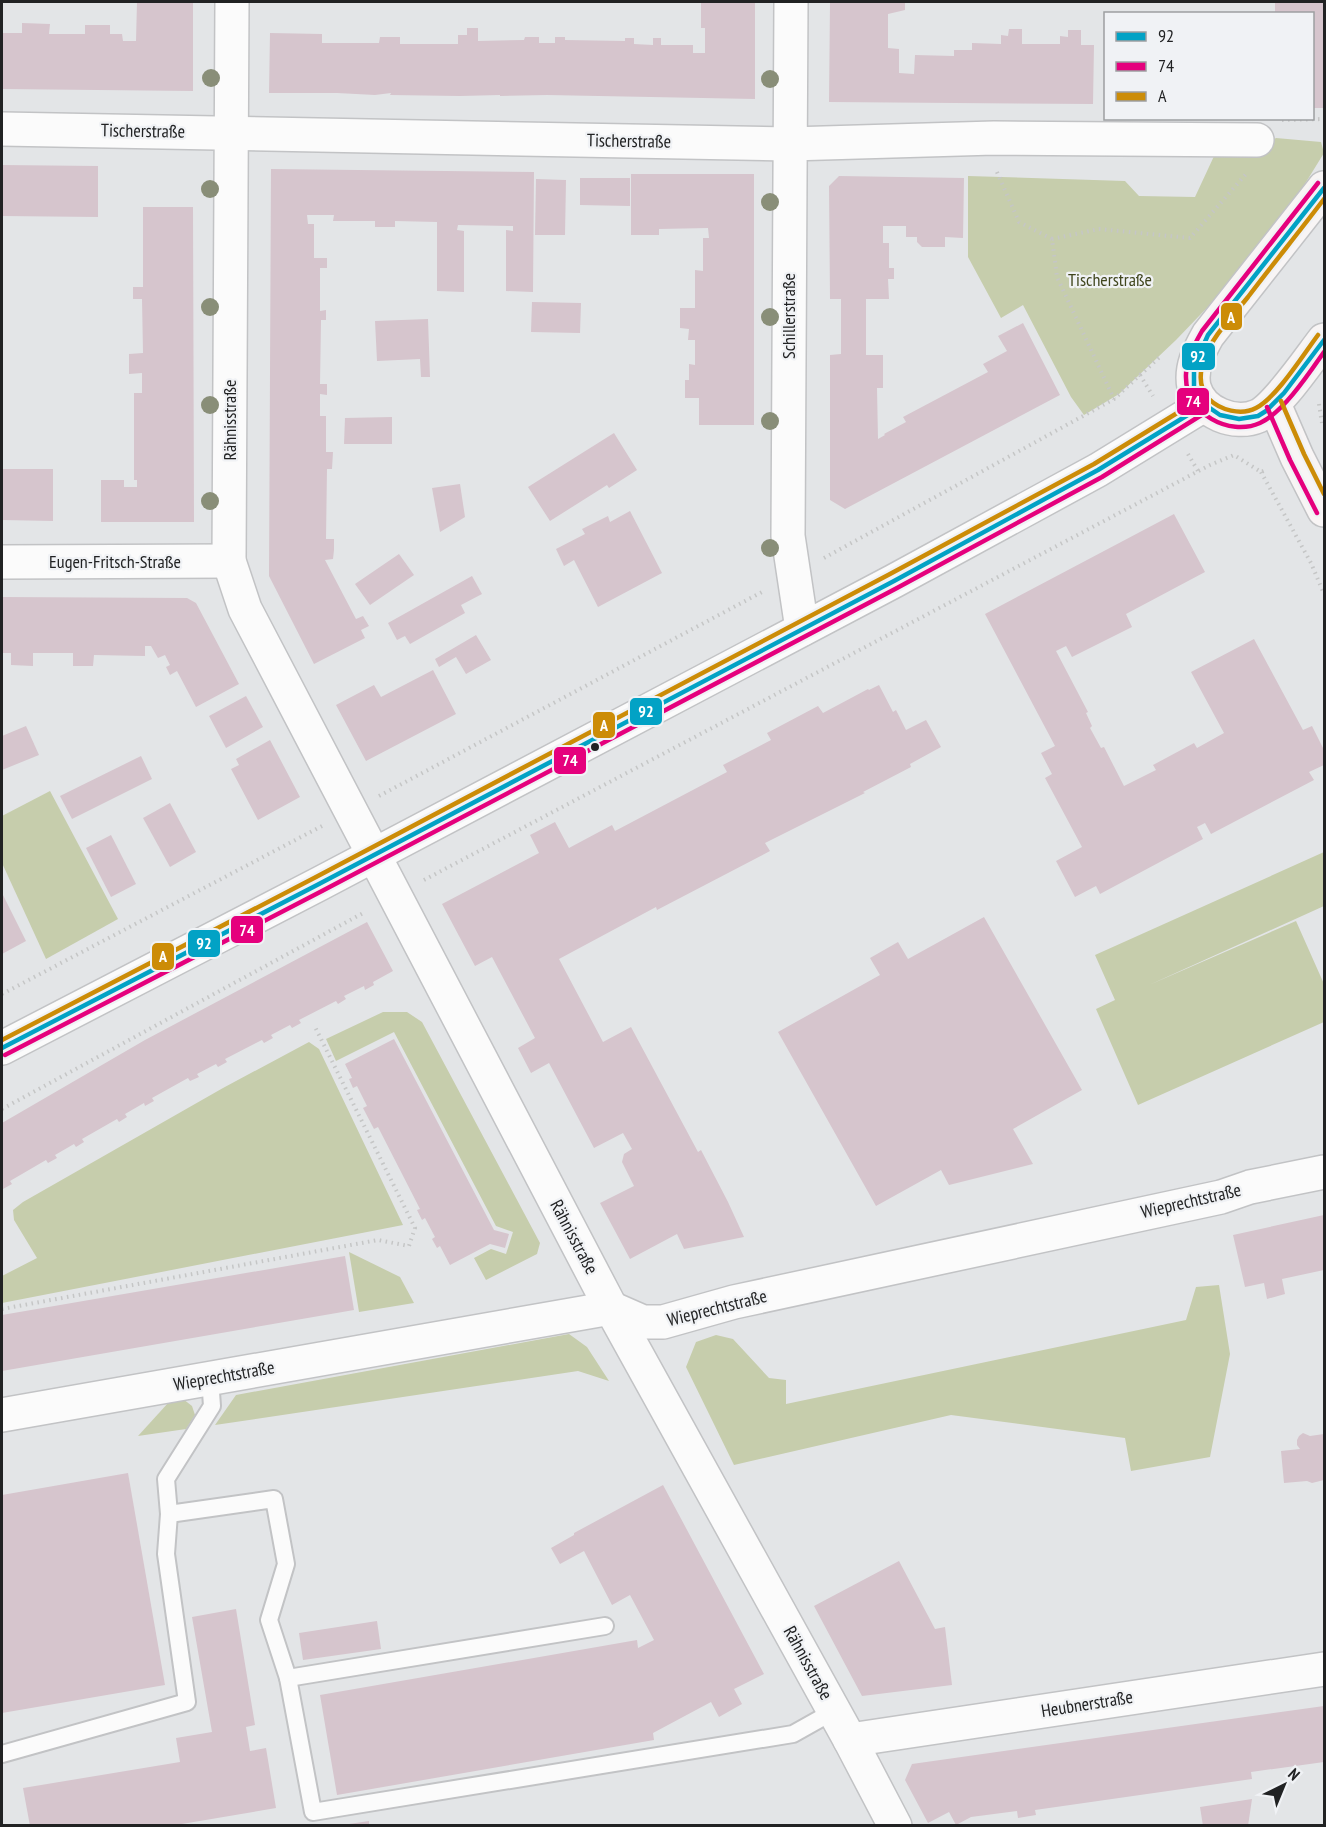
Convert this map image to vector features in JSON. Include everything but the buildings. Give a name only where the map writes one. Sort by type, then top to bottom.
[{"type":"main road","points":[[1324,188],[1208,336],[1198,354],[1193,371],[1194,388],[1204,405],[1221,416],[1242,420],[1258,415],[1274,404],[1324,340]]},
{"type":"main road","points":[[1274,404],[1297,458],[1324,510]]},
{"type":"street","name":"Rähnisstraße","points":[[232,2],[229,561],[245,609],[611,1308],[850,1740],[895,1826]]},
{"type":"street","name":"Schillerstraße","points":[[791,2],[788,536],[802,629]]},
{"type":"street","name":"Tischerstraße","points":[[2,129],[790,144],[994,138],[1257,140]]},
{"type":"street","points":[[2,1048],[374,856],[802,629],[1098,470],[1204,405]]},
{"type":"street","name":"Eugen-Fritsch-Straße","points":[[2,562],[229,561]]},
{"type":"street","name":"Wieprechtstraße","points":[[2,1415],[611,1308],[643,1322],[663,1322],[734,1302],[1221,1197],[1250,1187],[1324,1172]]},
{"type":"street","name":"Heubnerstraße","points":[[850,1740],[1324,1669]]},
{"type":"lane","points":[[2,1754],[187,1702],[166,1554],[169,1514],[166,1479],[212,1406],[210,1378]]},
{"type":"lane","points":[[169,1514],[274,1499],[286,1564],[269,1620],[288,1678],[313,1812],[793,1734],[834,1711]]},
{"type":"lane","points":[[288,1678],[605,1626]]},
{"type":"path","points":[[994,138],[995,168],[1019,222],[1052,239],[1099,229],[1190,238],[1262,156],[1257,140]]},
{"type":"path","points":[[1052,239],[1057,277],[1114,399]]},
{"type":"path","points":[[2,994],[794,574],[1114,399],[1140,375],[1170,425]]},
{"type":"path","points":[[1322,396],[1318,404],[1323,427]]},
{"type":"path","points":[[2,1109],[395,896],[1210,465],[1234,455],[1261,472],[1311,563],[1324,594]]},
{"type":"path","points":[[1261,472],[1297,458]]},
{"type":"path","points":[[2,1309],[378,1240],[409,1246],[415,1228],[315,1027]]},
{"type":"green space","name":"Tischerstraße","points":[[1276,138],[1321,142],[1324,153],[1290,208],[1226,288],[1176,340],[1119,394],[1084,415],[1071,397],[1023,305],[1001,318],[968,257],[968,176],[1125,181],[1139,196],[1195,197],[1215,154],[1248,155]]},
{"type":"green space","points":[[50,791],[118,919],[46,959],[2,863],[2,816]]},
{"type":"green space","points":[[1324,852],[1324,906],[1149,985],[1296,921],[1324,984],[1324,1022],[1138,1105],[1096,1009],[1115,1000],[1095,955]]},
{"type":"green space","points":[[383,1012],[407,1012],[422,1022],[540,1243],[537,1254],[486,1280],[474,1258],[491,1249],[506,1254],[513,1232],[496,1226],[394,1032],[336,1061],[326,1039]]},
{"type":"green space","points":[[309,1042],[319,1049],[403,1225],[2,1303],[2,1276],[37,1258],[14,1220],[13,1210],[23,1202],[223,1088]]},
{"type":"green space","points":[[349,1252],[400,1277],[414,1303],[359,1312]]},
{"type":"green space","points":[[1219,1285],[1230,1354],[1210,1457],[1131,1471],[1125,1438],[951,1415],[734,1465],[686,1367],[696,1342],[716,1335],[733,1339],[769,1378],[786,1380],[786,1404],[1186,1320],[1196,1287]]},
{"type":"green space","points":[[569,1334],[587,1347],[609,1381],[578,1371],[215,1425],[236,1395]]},
{"type":"green space","points":[[183,1399],[192,1406],[195,1415],[186,1429],[138,1436],[169,1402]]},
{"type":"transit line","name":"74","points":[[1318,183],[1202,331],[1187,365],[1188,391],[1193,402],[1211,419],[1235,427],[1248,427],[1269,418],[1278,410],[1324,352]]},
{"type":"transit line","name":"92","points":[[1324,188],[1208,335],[1194,366],[1194,387],[1204,404],[1220,415],[1239,419],[1258,416],[1284,393],[1324,340]]},
{"type":"transit line","name":"A","points":[[1318,335],[1281,385],[1256,408],[1244,412],[1225,409],[1209,399],[1203,390],[1201,370],[1212,343],[1324,199]]},
{"type":"transit line","name":"A","points":[[2,1040],[890,574],[1094,464],[1200,399]]},
{"type":"transit line","name":"A","points":[[1281,401],[1324,494]]},
{"type":"transit line","name":"92","points":[[2,1048],[894,581],[1098,470],[1204,405]]},
{"type":"transit line","name":"74","points":[[1267,407],[1290,460],[1317,513]]},
{"type":"transit line","name":"74","points":[[5,1055],[897,588],[1102,477],[1208,411]]}]
